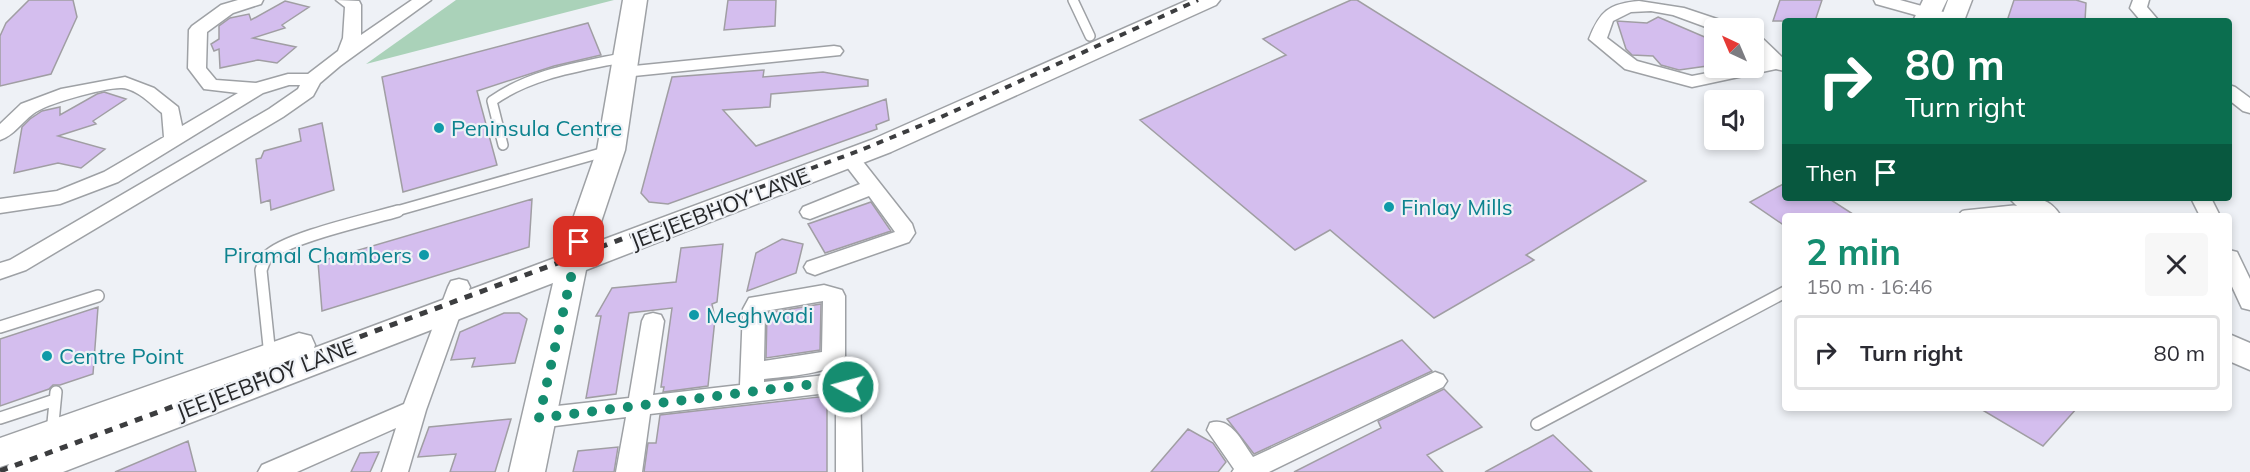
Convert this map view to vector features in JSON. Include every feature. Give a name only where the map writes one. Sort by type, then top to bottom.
[{"type":"street","points":[[255,0],[227,9],[198,30],[197,68],[210,86],[257,89]]},
{"type":"street","points":[[344,0],[353,5],[352,38],[345,55]]},
{"type":"street","points":[[0,272],[18,265],[276,113],[306,92],[312,80],[423,0]]},
{"type":"street","points":[[527,472],[576,253],[611,150],[635,0]]},
{"type":"street","points":[[809,166],[899,122],[1170,0]]},
{"type":"street","name":"JEEJEEBHOY LANE","points":[[23,472],[272,366],[809,166],[850,158],[1208,0]]},
{"type":"street","points":[[1882,0],[1902,2],[1945,18]]},
{"type":"street","points":[[1953,18],[1960,0]]},
{"type":"street","points":[[2141,0],[2138,8],[2147,18]]},
{"type":"street","points":[[1704,20],[1658,7],[1628,7],[1606,18],[1598,39],[1630,66],[1692,82],[1713,78]]},
{"type":"street","points":[[1764,49],[1781,65]]},
{"type":"street","points":[[625,65],[834,51]]},
{"type":"street","points":[[1764,68],[1781,65]]},
{"type":"street","points":[[0,206],[60,197],[111,177],[257,89],[288,79],[312,80]]},
{"type":"street","points":[[0,134],[28,108],[68,93],[124,82],[147,92],[171,111],[174,140]]},
{"type":"street","points":[[2232,93],[2250,107]]},
{"type":"street","points":[[815,267],[902,237],[905,233],[905,229],[850,158]]},
{"type":"street","points":[[810,212],[872,187]]},
{"type":"street","points":[[2232,263],[2250,302]]},
{"type":"street","points":[[539,418],[641,404],[752,382],[826,361],[833,356],[834,296],[824,293],[757,304],[754,309],[752,382]]},
{"type":"street","points":[[395,472],[414,410],[456,298]]},
{"type":"street","points":[[629,472],[653,321]]},
{"type":"street","points":[[2232,329],[2250,338]]},
{"type":"street","points":[[2232,348],[2250,358]]},
{"type":"street","name":"JEEJEEBHOY LANE","points":[[0,453],[52,433],[272,366]]},
{"type":"street","points":[[752,382],[838,381],[846,384],[848,387],[849,472]]},
{"type":"street","points":[[1219,430],[1248,471],[1435,381]]},
{"type":"street","points":[[271,472],[414,410]]},
{"type":"lane","points":[[1073,0],[1090,36]]},
{"type":"lane","points":[[503,145],[492,101],[507,89],[553,74],[625,65]]},
{"type":"lane","points":[[272,366],[261,270],[267,257],[285,246],[318,234],[611,150]]},
{"type":"lane","points":[[1992,213],[2046,207]]},
{"type":"lane","points":[[1537,424],[1782,294]]},
{"type":"lane","points":[[0,327],[65,309],[98,296]]},
{"type":"lane","points":[[0,418],[55,396],[52,433]]},
{"type":"green space","points":[[456,0],[614,0],[366,64]]},
{"type":"building","points":[[29,0],[73,0],[77,17],[51,74],[0,86],[0,36],[6,23]]},
{"type":"building","points":[[728,0],[776,0],[775,26],[724,30]]},
{"type":"building","points":[[1351,0],[1357,0],[1646,181],[1526,255],[1534,260],[1434,318],[1330,230],[1295,250],[1140,120],[1286,55],[1263,39]]},
{"type":"building","points":[[1780,0],[1822,0],[1816,18],[1782,18],[1782,21],[1773,21]]},
{"type":"building","points":[[2014,0],[2076,0],[2086,3],[2085,18],[2008,18]]},
{"type":"building","points":[[285,1],[309,7],[282,25],[285,28],[253,38],[296,47],[277,63],[258,60],[220,68],[219,49],[214,51],[211,44],[219,39],[219,26],[230,18],[249,14],[251,20]]},
{"type":"building","points":[[1658,17],[1704,37],[1704,66],[1679,70],[1661,65],[1653,56],[1632,55],[1626,49],[1617,21],[1647,23]]},
{"type":"building","name":"Peninsula Centre","points":[[588,23],[601,55],[554,66],[477,91],[497,165],[403,192],[382,77]]},
{"type":"building","points":[[764,70],[763,77],[823,72],[868,80],[868,86],[771,94],[770,107],[723,110],[756,146],[886,99],[889,120],[876,125],[877,129],[668,204],[649,202],[641,193],[672,77]]},
{"type":"building","points":[[104,92],[126,99],[93,121],[96,124],[58,136],[105,149],[81,168],[58,163],[14,173],[22,127],[30,119],[42,111],[60,107],[60,115]]},
{"type":"building","points":[[322,123],[334,190],[271,210],[270,200],[261,203],[256,159],[261,158],[264,151],[301,141],[299,129]]},
{"type":"building","points":[[1782,185],[1782,201],[1833,201],[1851,213],[1782,213],[1782,224],[1750,202]]},
{"type":"building","name":"Piramal Chambers","points":[[532,199],[529,247],[322,311],[318,262]]},
{"type":"building","points":[[871,202],[891,231],[825,253],[808,224]]},
{"type":"building","points":[[782,239],[803,244],[796,273],[747,291],[756,253]]},
{"type":"building","points":[[723,244],[717,302],[712,304],[715,319],[708,386],[663,392],[664,387],[661,387],[672,308],[629,313],[616,394],[586,398],[601,316],[596,316],[612,288],[676,282],[681,248]]},
{"type":"building","points":[[821,304],[820,350],[766,358],[767,313]]},
{"type":"building","name":"Centre Point","points":[[98,307],[93,374],[60,385],[53,385],[49,389],[0,406],[0,339]]},
{"type":"building","points":[[504,313],[519,313],[527,319],[515,363],[472,367],[475,358],[451,360],[460,332]]},
{"type":"building","points":[[1402,340],[1432,371],[1254,454],[1227,419]]},
{"type":"building","points":[[1444,389],[1482,427],[1427,455],[1443,472],[1294,472],[1381,428],[1378,421]]},
{"type":"building","points":[[827,396],[827,472],[644,472],[648,443],[656,443],[660,415]]},
{"type":"building","points":[[1984,411],[2074,411],[2043,446]]},
{"type":"building","points":[[511,419],[495,472],[450,472],[456,454],[418,457],[429,427]]},
{"type":"building","points":[[1188,429],[1213,443],[1226,462],[1218,472],[1151,472]]},
{"type":"building","points":[[1553,435],[1592,472],[1485,472]]},
{"type":"building","points":[[188,441],[196,472],[115,472]]},
{"type":"building","points":[[618,447],[614,472],[573,472],[578,451]]},
{"type":"building","points":[[379,452],[370,472],[351,472],[360,453]]},
{"type":"railway","points":[[693,212],[861,150],[939,118],[1198,0]]},
{"type":"railway","points":[[0,471],[697,211]]},
{"type":"place","name":"Peninsula Centre","points":[[439,128]]},
{"type":"place","name":"Finlay Mills","points":[[1389,207]]},
{"type":"place","name":"Piramal Chambers","points":[[424,255]]},
{"type":"place","name":"Meghwadi","points":[[694,315]]},
{"type":"place","name":"Centre Point","points":[[47,356]]},
{"type":"route","points":[[579,242],[539,418],[838,381],[848,387]]}]
